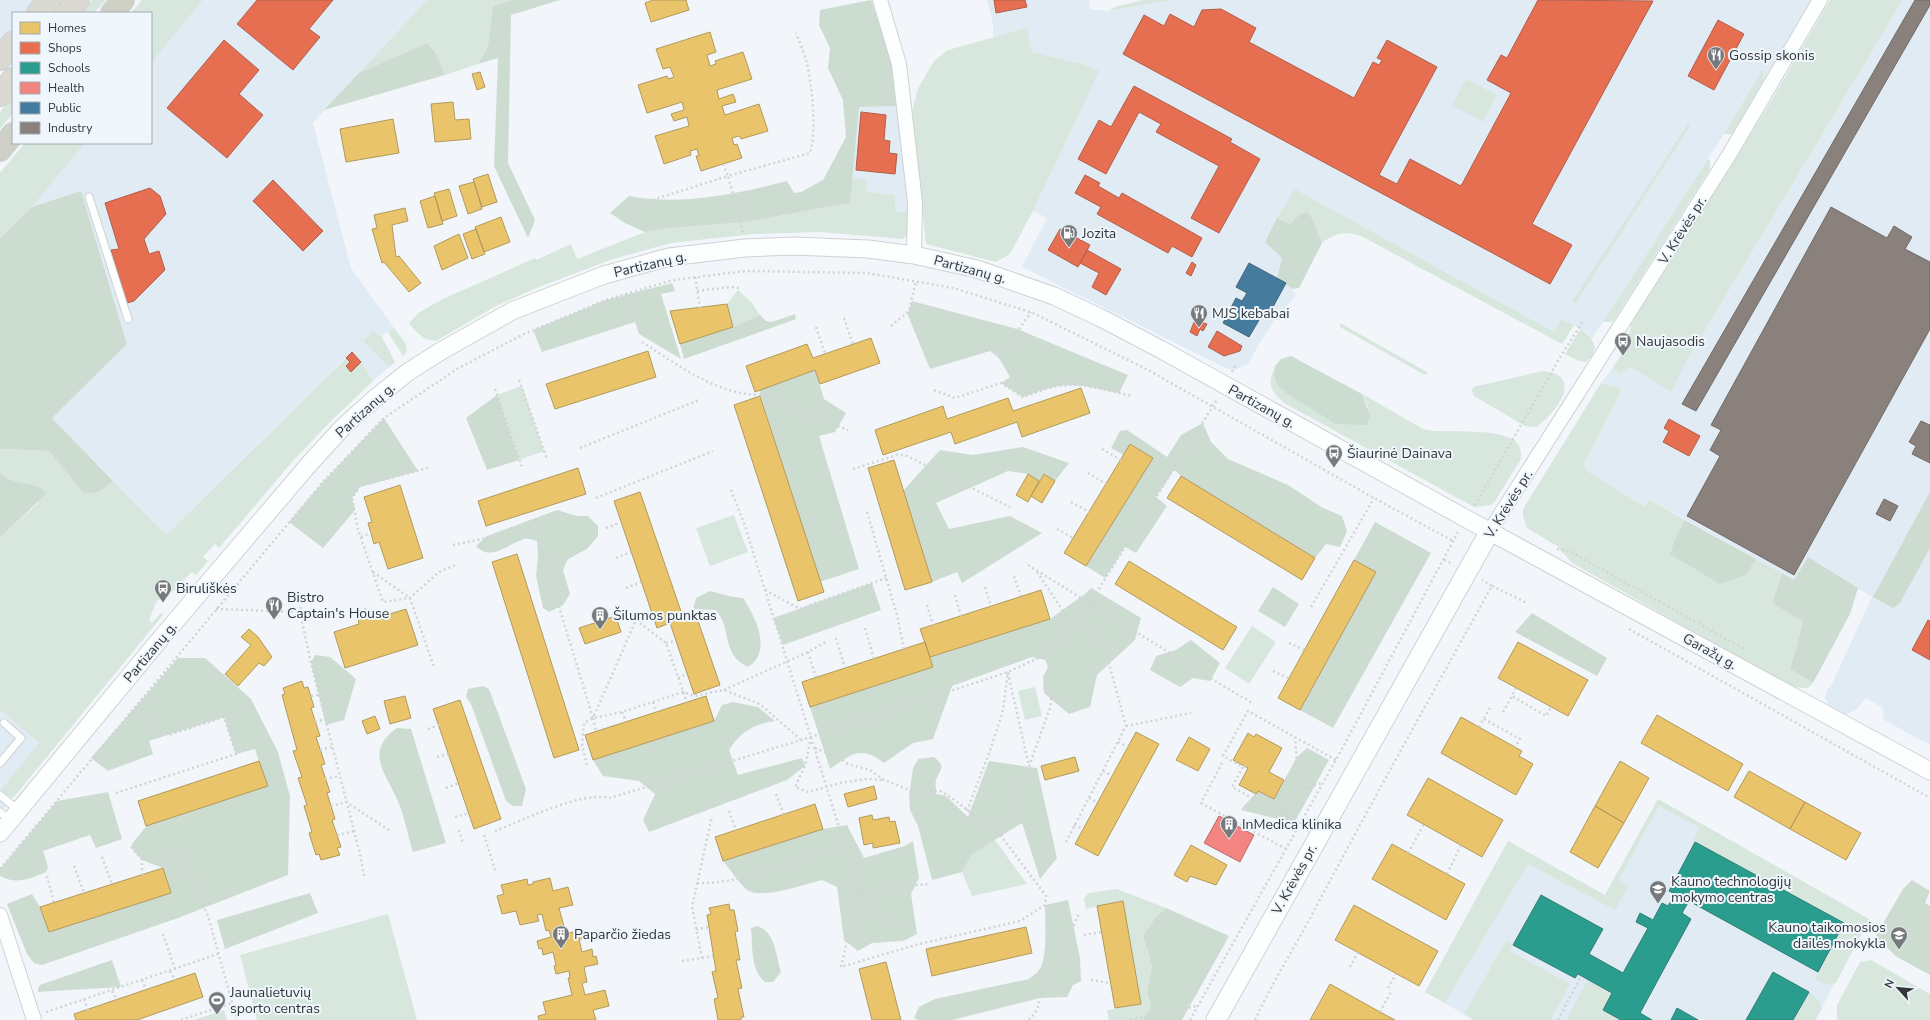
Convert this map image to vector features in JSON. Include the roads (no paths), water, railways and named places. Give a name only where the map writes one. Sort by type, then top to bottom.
[{"type":"highway","points":[[39,12],[49,0]]},
{"type":"highway","points":[[68,12],[78,0]]},
{"type":"highway","points":[[113,12],[123,0]]},
{"type":"highway","points":[[0,59],[12,44]]},
{"type":"highway","points":[[0,95],[12,80]]},
{"type":"highway","points":[[0,150],[12,135]]},
{"type":"main road","name":"V. Krėvės pr.","points":[[1216,1020],[1466,571],[1490,531]]},
{"type":"street","points":[[880,0],[899,64],[915,202],[914,255]]},
{"type":"street","name":"V. Krėvės pr.","points":[[1490,531],[1729,155],[1820,0]]},
{"type":"street","name":"Partizanų g.","points":[[7,819],[226,561],[343,427],[373,400],[408,372],[441,351],[512,311],[604,275],[669,257],[744,248],[794,246],[845,248],[914,255],[977,269],[1054,296],[1101,318],[1490,531]]},
{"type":"street","name":"Garažų g.","points":[[1490,531],[1930,771]]},
{"type":"street","points":[[0,915],[33,1018]]},
{"type":"lane","points":[[88,197],[128,319]]},
{"type":"lane","points":[[0,763],[21,738],[4,723]]},
{"type":"lane","points":[[0,795],[7,819]]},
{"type":"place","name":"Gossip skonis","points":[[1716,70]]},
{"type":"place","name":"Jozita","points":[[1069,248]]},
{"type":"place","name":"MJS kebabai","points":[[1199,328]]},
{"type":"place","name":"Naujasodis","points":[[1623,356]]},
{"type":"place","name":"Šiaurinė Dainava","points":[[1334,468]]},
{"type":"place","name":"Biruliškės","points":[[163,603]]},
{"type":"place","name":"Bistro Captain's House","points":[[274,620]]},
{"type":"place","name":"Šilumos punktas","points":[[600,630]]},
{"type":"place","name":"InMedica klinika","points":[[1229,839]]},
{"type":"place","name":"Kauno technologijų mokymo centras","points":[[1658,904]]},
{"type":"place","name":"Paparčio žiedas","points":[[561,949]]},
{"type":"place","name":"Kauno taikomosios dailės mokykla","points":[[1899,950]]},
{"type":"place","name":"Jaunalietuvių sporto centras","points":[[217,1015]]}]
